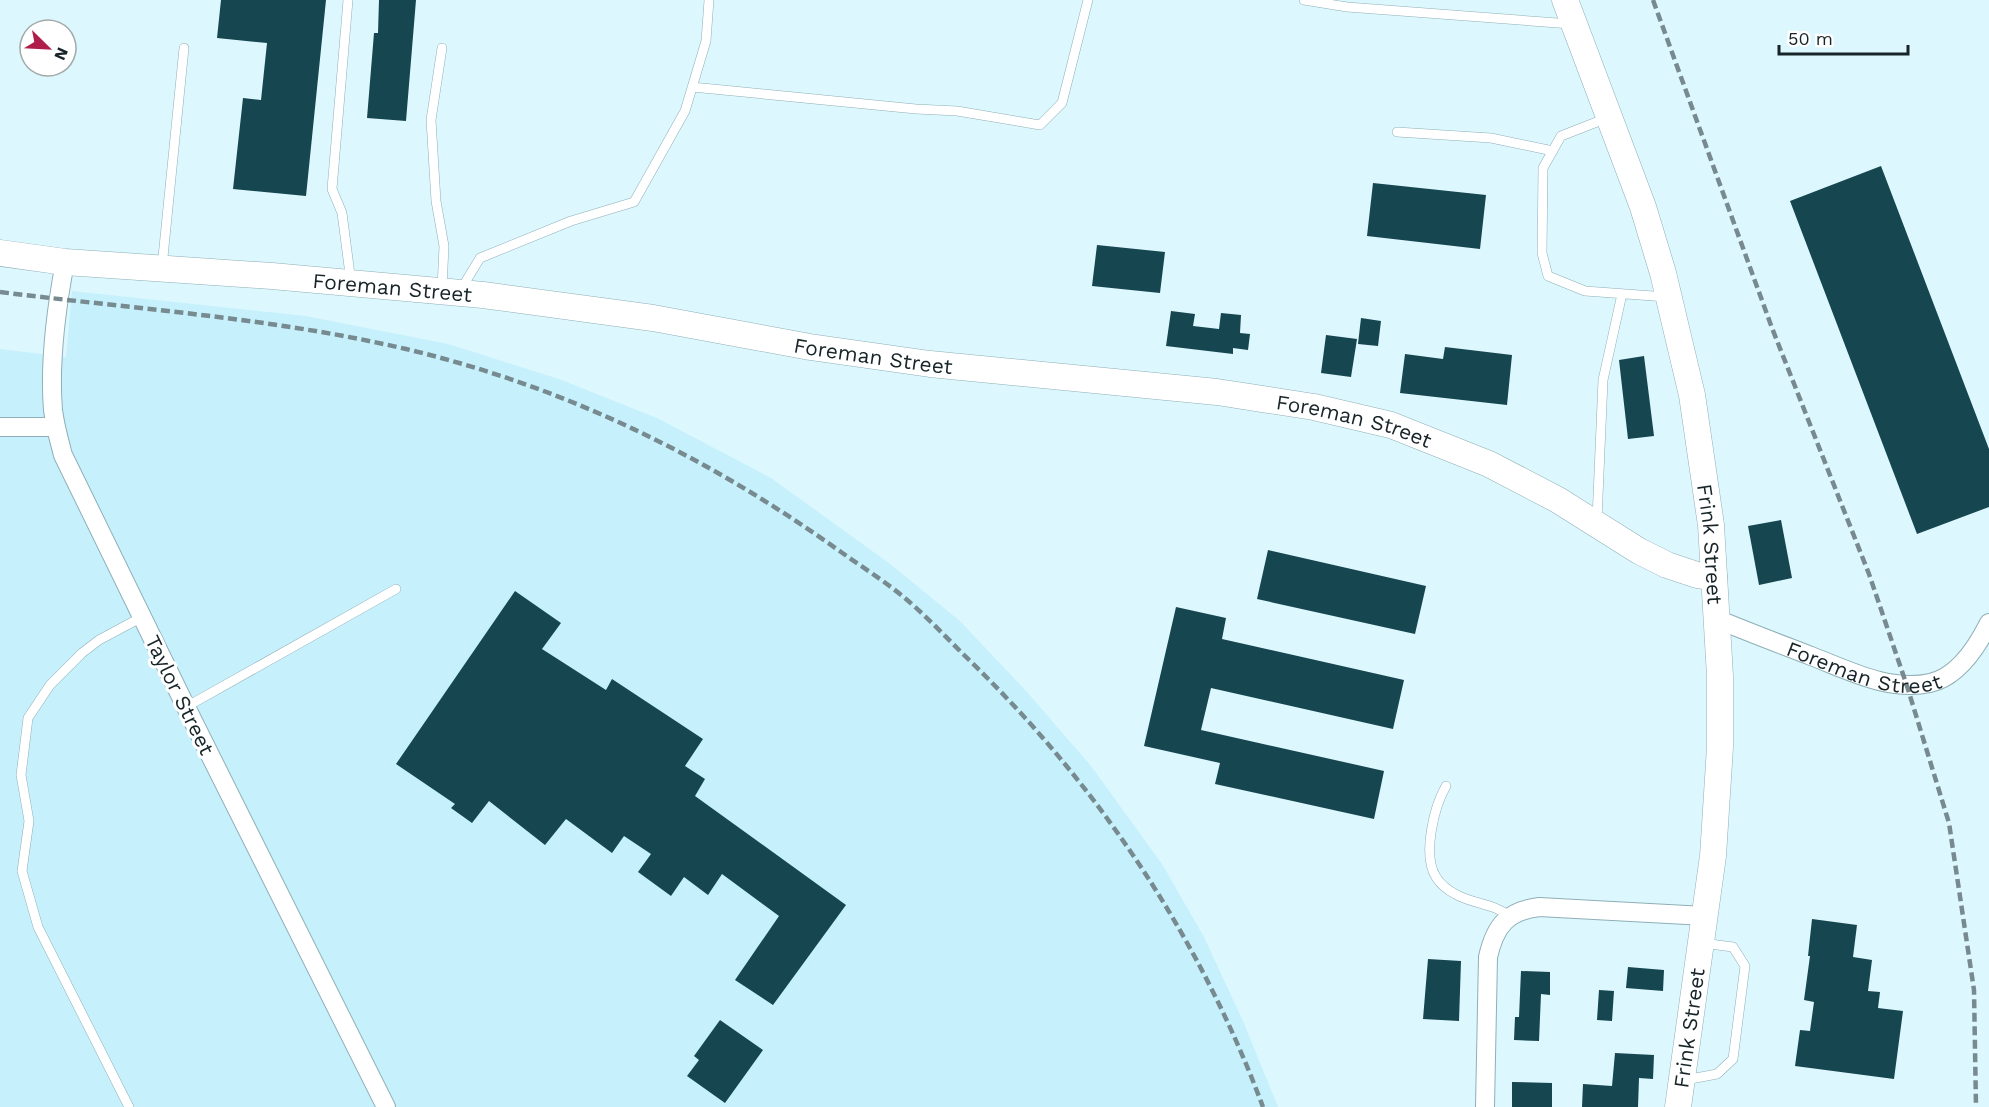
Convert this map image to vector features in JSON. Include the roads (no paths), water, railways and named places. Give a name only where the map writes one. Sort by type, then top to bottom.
[{"type":"street","name":"Frink Street","points":[[1565,0],[1643,207],[1669,297],[1692,395],[1711,525],[1720,676],[1720,747],[1713,856],[1678,1107]]},
{"type":"street","name":"Foreman Street","points":[[0,252],[65,262],[450,292],[612,312],[810,347],[930,364],[1217,392],[1314,407],[1391,425],[1433,440],[1523,481],[1667,565],[1697,575],[1714,576]]},
{"type":"street","name":"Taylor Street","points":[[65,262],[58,299],[52,394],[56,427],[67,463],[386,1107]]},
{"type":"street","points":[[0,427],[56,427]]},
{"type":"street","name":"Foreman Street","points":[[1717,619],[1869,678],[1906,686],[1932,683],[1952,671],[1969,655],[1989,623]]},
{"type":"street","points":[[1485,1107],[1488,957],[1491,942],[1498,927],[1509,916],[1523,909],[1539,908],[1705,916]]},
{"type":"street","points":[[375,1107],[386,1107]]},
{"type":"lane","points":[[348,0],[332,189],[342,213],[351,284]]},
{"type":"lane","points":[[450,292],[480,258],[571,220],[634,201],[685,111],[706,41],[709,0]]},
{"type":"lane","points":[[692,87],[957,111],[1040,125],[1062,103],[1088,0]]},
{"type":"lane","points":[[1304,0],[1347,7],[1574,24]]},
{"type":"lane","points":[[162,269],[184,48]]},
{"type":"lane","points":[[442,48],[430,120],[436,201],[450,292]]},
{"type":"lane","points":[[1610,117],[1561,136],[1543,168],[1542,253],[1548,276],[1585,291],[1669,297]]},
{"type":"lane","points":[[1397,132],[1491,138],[1553,151]]},
{"type":"lane","points":[[1596,524],[1603,381],[1622,294]]},
{"type":"lane","points":[[186,707],[396,589]]},
{"type":"lane","points":[[129,1107],[38,927],[21,871],[29,821],[21,775],[28,718],[50,685],[82,653],[99,640],[142,617]]},
{"type":"lane","points":[[1446,786],[1434,812],[1430,855],[1435,876],[1446,888],[1458,896],[1498,909],[1509,916]]},
{"type":"lane","points":[[1683,1080],[1717,1074],[1733,1059],[1745,966],[1734,947],[1701,943]]},
{"type":"railway","points":[[1653,0],[1772,328],[1869,574],[1907,686],[1949,823],[1974,990],[1976,1107]]},
{"type":"railway","points":[[0,292],[305,329],[406,349],[465,365],[523,383],[634,429],[687,456],[791,518],[898,593],[943,633],[1012,704],[1100,808],[1139,864],[1208,982],[1237,1043],[1263,1107]]}]
